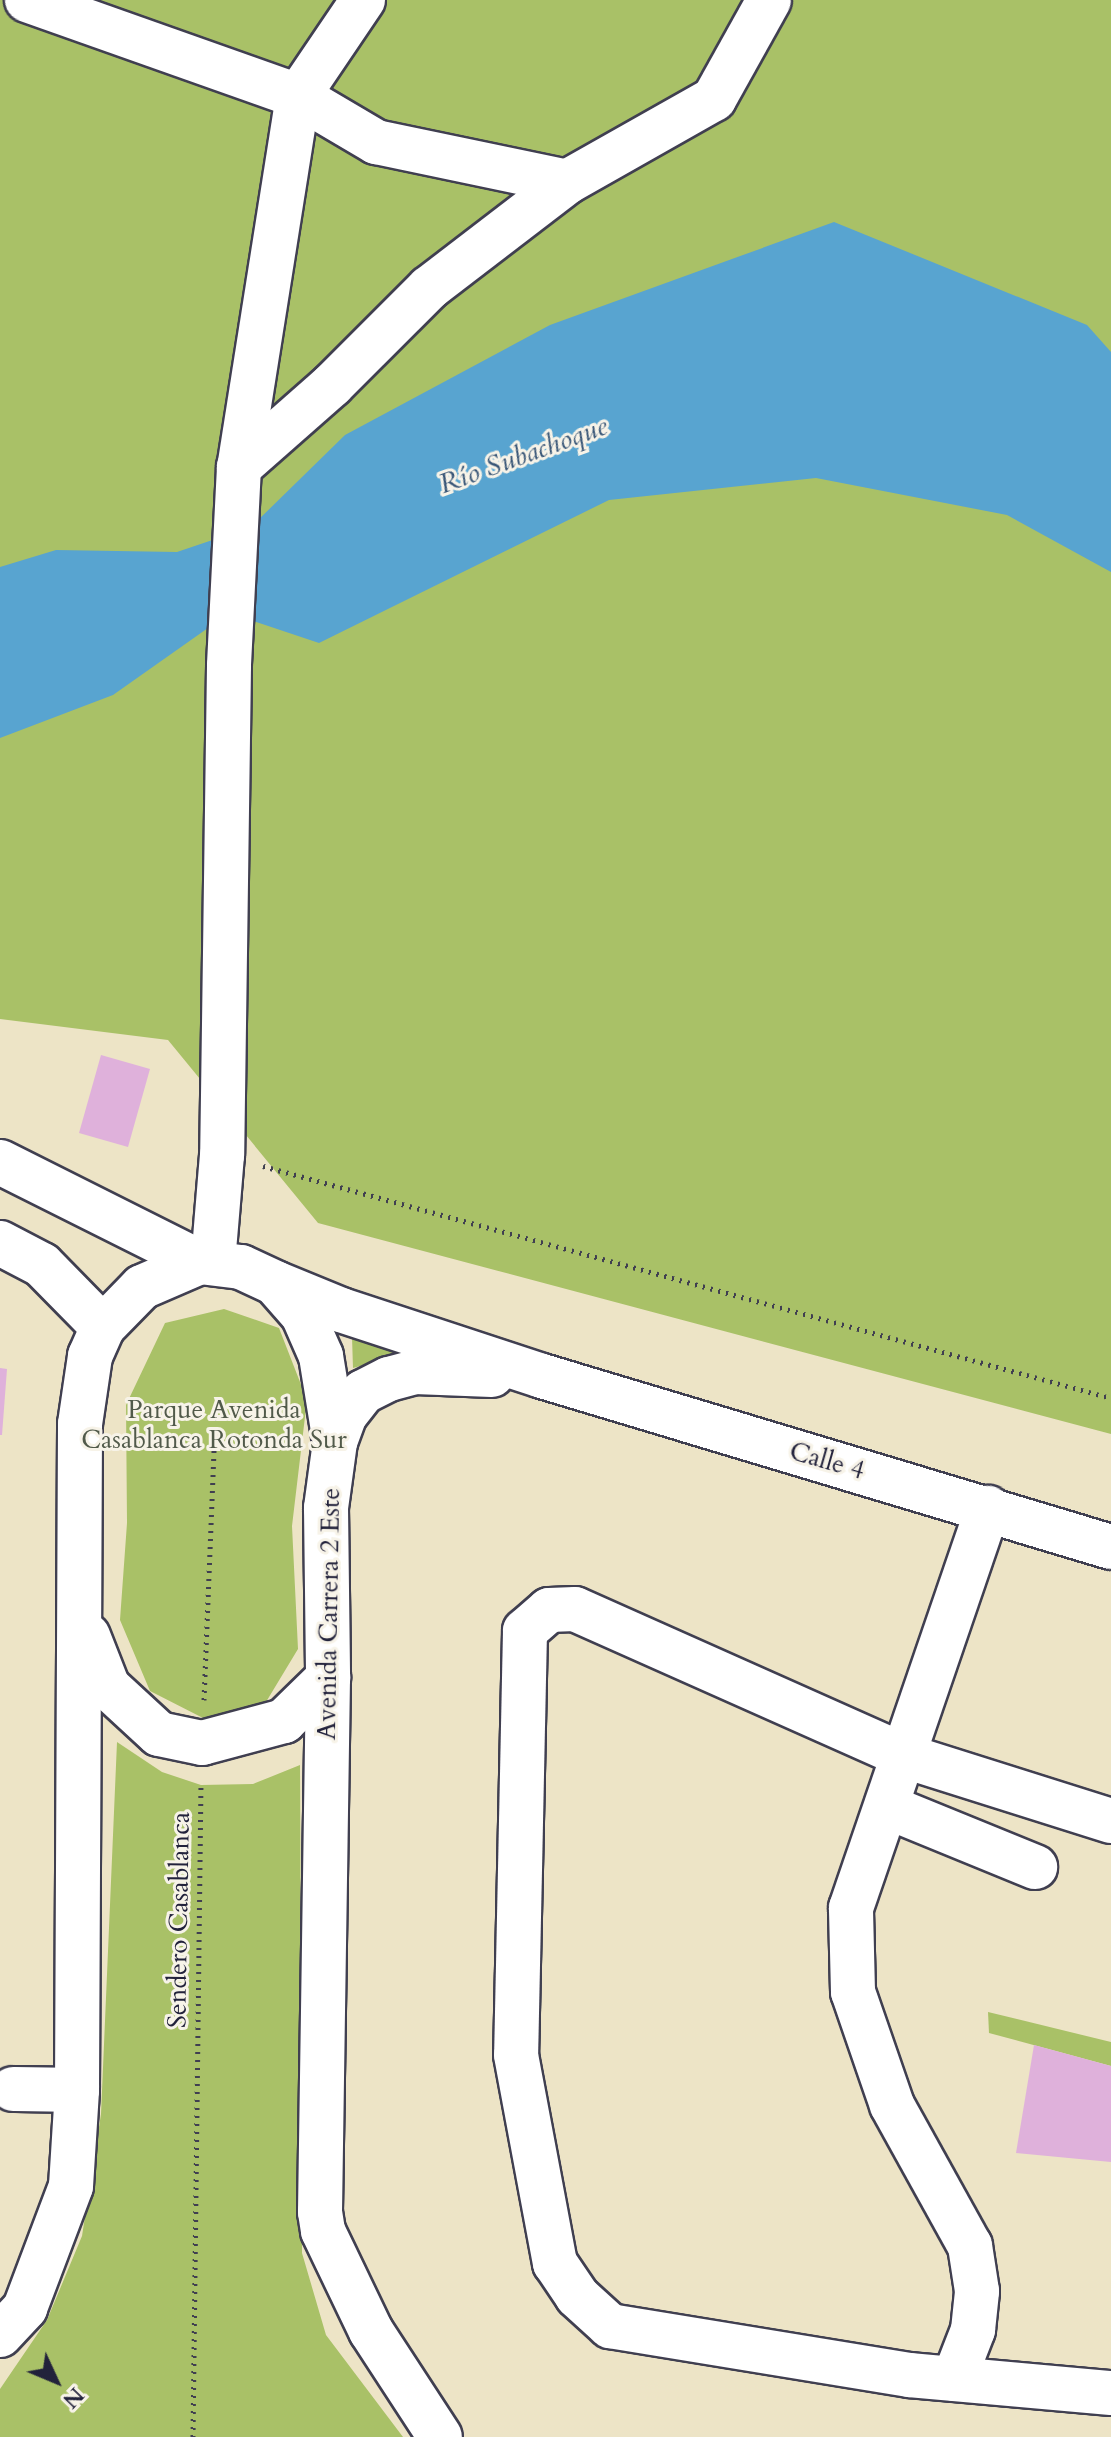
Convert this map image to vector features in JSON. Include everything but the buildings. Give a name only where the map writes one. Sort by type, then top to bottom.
[{"type":"street","points":[[27,0],[298,96],[376,142],[567,182]]},
{"type":"street","points":[[0,2335],[25,2308],[71,2186],[77,2090],[80,1424],[90,1356],[103,1327],[142,1287],[207,1262],[222,1155],[229,666],[238,482],[298,96],[363,0]]},
{"type":"street","points":[[238,482],[429,288],[567,182],[714,99],[769,0]]},
{"type":"street","name":"Avenida Carrera 2 Este","points":[[0,1162],[207,1262],[241,1267],[275,1283],[303,1315],[321,1356],[335,1442],[326,1508],[328,1678],[320,2212],[323,2231],[371,2331],[440,2437]]},
{"type":"street","points":[[0,1243],[42,1265],[103,1327]]},
{"type":"street","name":"Calle 4","points":[[275,1283],[341,1310],[542,1376],[1111,1547]]},
{"type":"street","name":"Calle 4","points":[[335,1442],[345,1415],[363,1392],[389,1379],[415,1372],[542,1376]]},
{"type":"street","points":[[954,2379],[973,2330],[977,2291],[970,2246],[892,2105],[853,1992],[851,1908],[988,1508]]},
{"type":"street","points":[[1111,1821],[905,1756],[575,1609],[549,1610],[525,1631],[516,2055],[555,2263],[577,2296],[610,2326],[954,2379],[1111,2393]]},
{"type":"street","points":[[79,1615],[108,1687],[159,1734],[202,1743],[284,1721],[328,1678]]},
{"type":"street","points":[[888,1807],[1035,1867]]},
{"type":"street","points":[[13,2089],[77,2090]]},
{"type":"path","points":[[222,1155],[1111,1398]]},
{"type":"path","name":"Sendero Casablanca","points":[[193,2437],[202,1743],[216,1405]]},
{"type":"green space","points":[[0,0],[1111,0],[1111,1434],[318,1223],[168,1040],[0,1019]]},
{"type":"green space","name":"Parque Avenida Casablanca Rotonda Sur","points":[[224,1309],[279,1328],[307,1400],[292,1526],[298,1649],[266,1702],[203,1718],[150,1691],[120,1620],[127,1523],[126,1405],[165,1323]]},
{"type":"green space","points":[[352,1337],[404,1354],[353,1368]]},
{"type":"green space","points":[[117,1742],[162,1772],[201,1785],[253,1784],[300,1765],[302,2253],[326,2335],[403,2437],[0,2437],[0,2389],[47,2320],[82,2236],[101,2114]]},
{"type":"green space","points":[[988,2012],[1111,2042],[1111,2066],[989,2033]]},
{"type":"water","name":"Río Subachoque","points":[[834,222],[1087,325],[1111,352],[1111,572],[1007,515],[816,478],[609,500],[319,643],[253,621],[208,628],[113,695],[0,738],[0,567],[56,550],[177,552],[251,527],[345,435],[550,325]]}]
